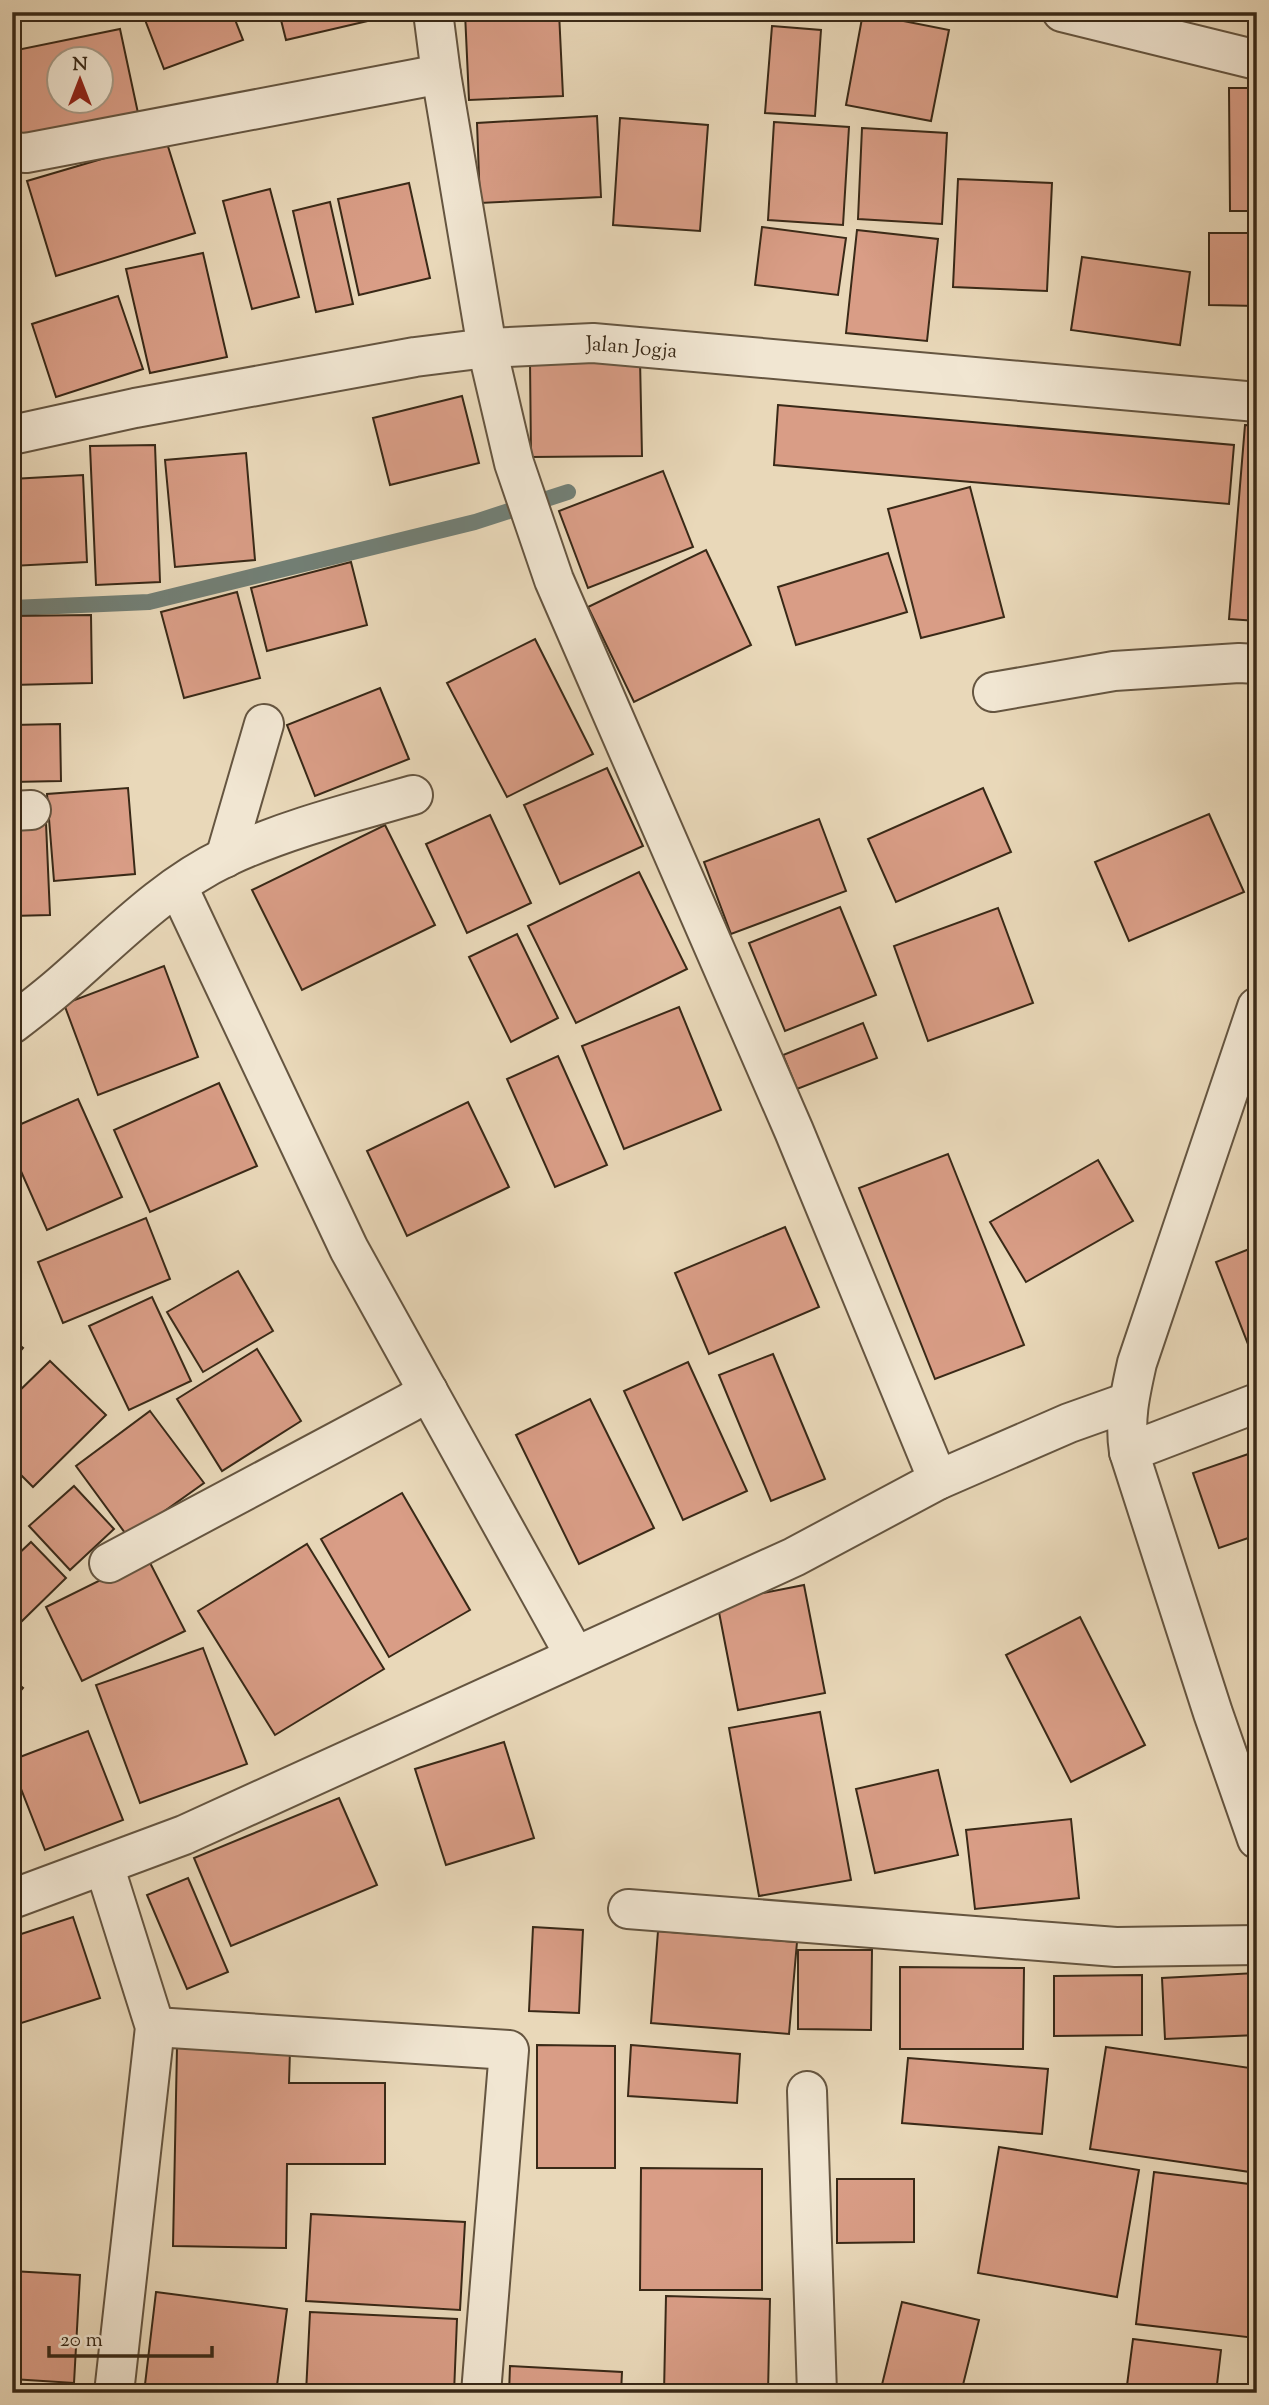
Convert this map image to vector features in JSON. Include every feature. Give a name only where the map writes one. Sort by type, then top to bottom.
[{"type":"street","points":[[433,12],[441,74],[488,348],[514,463],[554,580],[794,1131],[938,1480]]},
{"type":"street","points":[[1062,12],[1257,60]]},
{"type":"street","points":[[12,152],[26,153],[441,74]]},
{"type":"street","name":"Jalan Jogja","points":[[12,435],[135,408],[415,357],[488,348],[593,343],[1257,402]]},
{"type":"street","points":[[993,692],[1114,671],[1257,664]]},
{"type":"street","points":[[225,858],[264,724]]},
{"type":"street","points":[[12,1024],[61,985],[131,921],[225,858],[308,824],[413,795]]},
{"type":"street","points":[[178,887],[349,1249],[575,1656]]},
{"type":"street","points":[[1257,1007],[1137,1363],[1128,1402],[1126,1429],[1129,1452],[1213,1713],[1257,1839]]},
{"type":"street","points":[[109,1563],[428,1391]]},
{"type":"street","points":[[12,1899],[184,1835],[794,1557],[938,1480],[1045,1433],[1128,1402]]},
{"type":"street","points":[[1129,1452],[1257,1403]]},
{"type":"street","points":[[104,1865],[155,2027],[114,2393]]},
{"type":"street","points":[[628,1909],[1116,1947],[1257,1945]]},
{"type":"street","points":[[155,2027],[509,2050],[481,2393]]},
{"type":"street","points":[[807,2091],[817,2393]]},
{"type":"building","points":[[142,12],[232,12],[243,40],[164,69]]},
{"type":"building","points":[[279,12],[384,12],[385,17],[286,40]]},
{"type":"building","points":[[559,12],[563,96],[469,100],[465,13]]},
{"type":"building","points":[[1190,12],[1249,12],[1248,21]]},
{"type":"building","points":[[863,13],[949,30],[931,121],[846,105]]},
{"type":"building","points":[[772,26],[821,30],[815,116],[765,113]]},
{"type":"building","points":[[120,29],[138,113],[12,139],[12,51]]},
{"type":"building","points":[[1229,88],[1257,88],[1257,211],[1230,211]]},
{"type":"building","points":[[597,116],[601,197],[480,203],[477,123]]},
{"type":"building","points":[[620,118],[708,125],[700,231],[613,225]]},
{"type":"building","points":[[774,122],[849,127],[843,225],[768,220]]},
{"type":"building","points":[[862,128],[947,133],[942,224],[858,219]]},
{"type":"building","points":[[166,140],[195,233],[56,276],[27,181]]},
{"type":"building","points":[[958,179],[1052,183],[1047,291],[953,287]]},
{"type":"building","points":[[409,183],[430,278],[359,295],[338,199]]},
{"type":"building","points":[[270,189],[299,297],[252,309],[223,201]]},
{"type":"building","points":[[330,202],[353,304],[316,312],[293,211]]},
{"type":"building","points":[[762,227],[846,238],[838,295],[755,285]]},
{"type":"building","points":[[857,230],[938,239],[927,341],[846,333]]},
{"type":"building","points":[[1209,233],[1257,233],[1257,306],[1209,305]]},
{"type":"building","points":[[203,253],[227,357],[150,373],[126,269]]},
{"type":"building","points":[[1082,257],[1190,272],[1180,345],[1071,330]]},
{"type":"building","points":[[118,296],[143,369],[56,397],[32,324]]},
{"type":"building","points":[[640,359],[642,456],[531,457],[530,361]]},
{"type":"building","points":[[462,396],[479,463],[390,485],[373,418]]},
{"type":"building","points":[[778,405],[1234,445],[1229,504],[774,465]]},
{"type":"building","points":[[1245,425],[1257,426],[1257,621],[1229,619]]},
{"type":"building","points":[[155,445],[160,582],[96,585],[90,446]]},
{"type":"building","points":[[246,453],[255,560],[175,567],[165,460]]},
{"type":"building","points":[[663,471],[693,547],[588,588],[559,511]]},
{"type":"building","points":[[83,475],[87,562],[12,566],[12,479]]},
{"type":"building","points":[[970,487],[1004,617],[921,638],[888,509]]},
{"type":"building","points":[[706,550],[751,645],[634,702],[588,607]]},
{"type":"building","points":[[888,553],[907,612],[796,645],[778,587]]},
{"type":"building","points":[[351,562],[367,625],[267,651],[251,588]]},
{"type":"building","points":[[237,592],[260,678],[184,698],[161,612]]},
{"type":"building","points":[[91,615],[92,683],[12,685],[12,616]]},
{"type":"building","points":[[535,639],[593,754],[507,797],[447,683]]},
{"type":"building","points":[[380,688],[409,759],[315,796],[287,725]]},
{"type":"building","points":[[60,724],[61,781],[12,782],[12,725]]},
{"type":"building","points":[[607,768],[643,846],[560,884],[524,805]]},
{"type":"building","points":[[128,788],[135,874],[54,881],[47,794]]},
{"type":"building","points":[[983,788],[1011,852],[896,902],[868,839]]},
{"type":"building","points":[[1209,814],[1244,892],[1129,941],[1095,862]]},
{"type":"building","points":[[490,815],[531,903],[467,933],[426,844]]},
{"type":"building","points":[[819,819],[846,891],[731,934],[704,862]]},
{"type":"building","points":[[46,823],[50,915],[12,916],[12,824]]},
{"type":"building","points":[[385,825],[435,925],[302,990],[252,890]]},
{"type":"building","points":[[639,872],[687,969],[576,1023],[528,926]]},
{"type":"building","points":[[840,907],[876,995],[785,1031],[749,943]]},
{"type":"building","points":[[998,908],[1033,1003],[928,1041],[894,946]]},
{"type":"building","points":[[517,934],[558,1018],[511,1042],[469,957]]},
{"type":"building","points":[[164,966],[198,1057],[98,1095],[64,1004]]},
{"type":"building","points":[[679,1007],[721,1110],[624,1149],[582,1046]]},
{"type":"building","points":[[863,1023],[877,1058],[797,1089],[783,1055]]},
{"type":"building","points":[[558,1056],[607,1165],[555,1187],[507,1079]]},
{"type":"building","points":[[219,1083],[257,1166],[150,1212],[114,1130]]},
{"type":"building","points":[[78,1099],[122,1197],[47,1230],[12,1151],[12,1128]]},
{"type":"building","points":[[468,1102],[509,1187],[407,1236],[367,1151]]},
{"type":"building","points":[[948,1154],[1024,1345],[935,1379],[859,1188]]},
{"type":"building","points":[[1098,1160],[1133,1221],[1026,1282],[990,1222]]},
{"type":"building","points":[[146,1218],[170,1279],[63,1323],[38,1262]]},
{"type":"building","points":[[785,1227],[819,1307],[709,1354],[675,1273]]},
{"type":"building","points":[[1257,1246],[1257,1361],[1255,1362],[1216,1262]]},
{"type":"building","points":[[238,1271],[273,1331],[203,1372],[167,1312]]},
{"type":"building","points":[[152,1297],[191,1381],[129,1410],[89,1326]]},
{"type":"building","points":[[12,1339],[23,1348],[12,1361]]},
{"type":"building","points":[[257,1349],[301,1421],[222,1471],[177,1399]]},
{"type":"building","points":[[773,1354],[825,1479],[771,1501],[719,1375]]},
{"type":"building","points":[[50,1361],[106,1415],[33,1487],[12,1466],[12,1398]]},
{"type":"building","points":[[688,1362],[747,1491],[683,1520],[624,1391]]},
{"type":"building","points":[[590,1399],[654,1528],[579,1564],[516,1435]]},
{"type":"building","points":[[150,1411],[204,1483],[128,1537],[76,1466]]},
{"type":"building","points":[[1257,1451],[1257,1535],[1219,1548],[1193,1473]]},
{"type":"building","points":[[74,1486],[114,1529],[70,1570],[29,1526]]},
{"type":"building","points":[[402,1493],[470,1610],[389,1657],[321,1539]]},
{"type":"building","points":[[31,1542],[66,1578],[22,1621],[12,1611],[12,1560]]},
{"type":"building","points":[[307,1544],[384,1669],[275,1735],[198,1611]]},
{"type":"building","points":[[147,1557],[185,1631],[82,1681],[46,1607]]},
{"type":"building","points":[[804,1585],[825,1693],[738,1710],[717,1602]]},
{"type":"building","points":[[1080,1617],[1145,1745],[1071,1782],[1006,1655]]},
{"type":"building","points":[[203,1648],[247,1764],[140,1803],[96,1685]]},
{"type":"building","points":[[12,1679],[23,1688],[12,1701]]},
{"type":"building","points":[[820,1712],[851,1880],[759,1896],[729,1728]]},
{"type":"building","points":[[88,1731],[123,1820],[45,1850],[12,1760]]},
{"type":"building","points":[[504,1742],[534,1838],[446,1865],[415,1769]]},
{"type":"building","points":[[938,1770],[958,1855],[875,1873],[856,1789]]},
{"type":"building","points":[[339,1798],[377,1885],[231,1946],[194,1858]]},
{"type":"building","points":[[1071,1819],[1079,1898],[975,1909],[966,1830]]},
{"type":"building","points":[[188,1878],[228,1972],[187,1989],[147,1895]]},
{"type":"building","points":[[73,1917],[100,1998],[12,2026],[12,1937]]},
{"type":"building","points":[[533,1927],[583,1930],[579,2013],[529,2011]]},
{"type":"building","points":[[658,1931],[797,1942],[789,2034],[651,2023]]},
{"type":"building","points":[[798,1950],[872,1950],[871,2030],[798,2029]]},
{"type":"building","points":[[900,1967],[1024,1968],[1023,2049],[900,2049]]},
{"type":"building","points":[[1256,1973],[1257,2035],[1165,2039],[1162,1978]]},
{"type":"building","points":[[1142,1975],[1142,2035],[1054,2036],[1054,1976]]},
{"type":"building","points":[[537,2045],[615,2046],[615,2168],[537,2168]]},
{"type":"building","points":[[631,2045],[740,2054],[737,2103],[628,2096]]},
{"type":"building","points":[[177,2047],[290,2050],[289,2083],[385,2083],[385,2164],[287,2164],[286,2248],[173,2246]]},
{"type":"building","points":[[1106,2047],[1257,2069],[1257,2173],[1090,2149]]},
{"type":"building","points":[[908,2058],[1048,2069],[1042,2134],[902,2123]]},
{"type":"building","points":[[999,2147],[1139,2170],[1117,2297],[978,2273]]},
{"type":"building","points":[[641,2168],[762,2169],[762,2290],[640,2290]]},
{"type":"building","points":[[1154,2172],[1257,2185],[1255,2338],[1136,2324]]},
{"type":"building","points":[[837,2179],[914,2179],[914,2242],[837,2243]]},
{"type":"building","points":[[311,2214],[465,2222],[460,2310],[306,2301]]},
{"type":"building","points":[[12,2271],[80,2275],[74,2383],[12,2379]]},
{"type":"building","points":[[156,2292],[287,2309],[276,2393],[144,2393]]},
{"type":"building","points":[[666,2296],[770,2299],[768,2393],[664,2393]]},
{"type":"building","points":[[902,2302],[979,2320],[961,2393],[880,2393]]},
{"type":"building","points":[[310,2312],[457,2319],[454,2393],[306,2393]]},
{"type":"building","points":[[1133,2339],[1221,2350],[1216,2393],[1126,2393]]},
{"type":"building","points":[[510,2366],[622,2372],[621,2393],[509,2393]]},
{"type":"building","points":[[1251,2366],[1257,2366],[1257,2393],[1249,2393]]},
{"type":"waterway","points":[[12,608],[149,602],[475,522],[568,492]]}]
